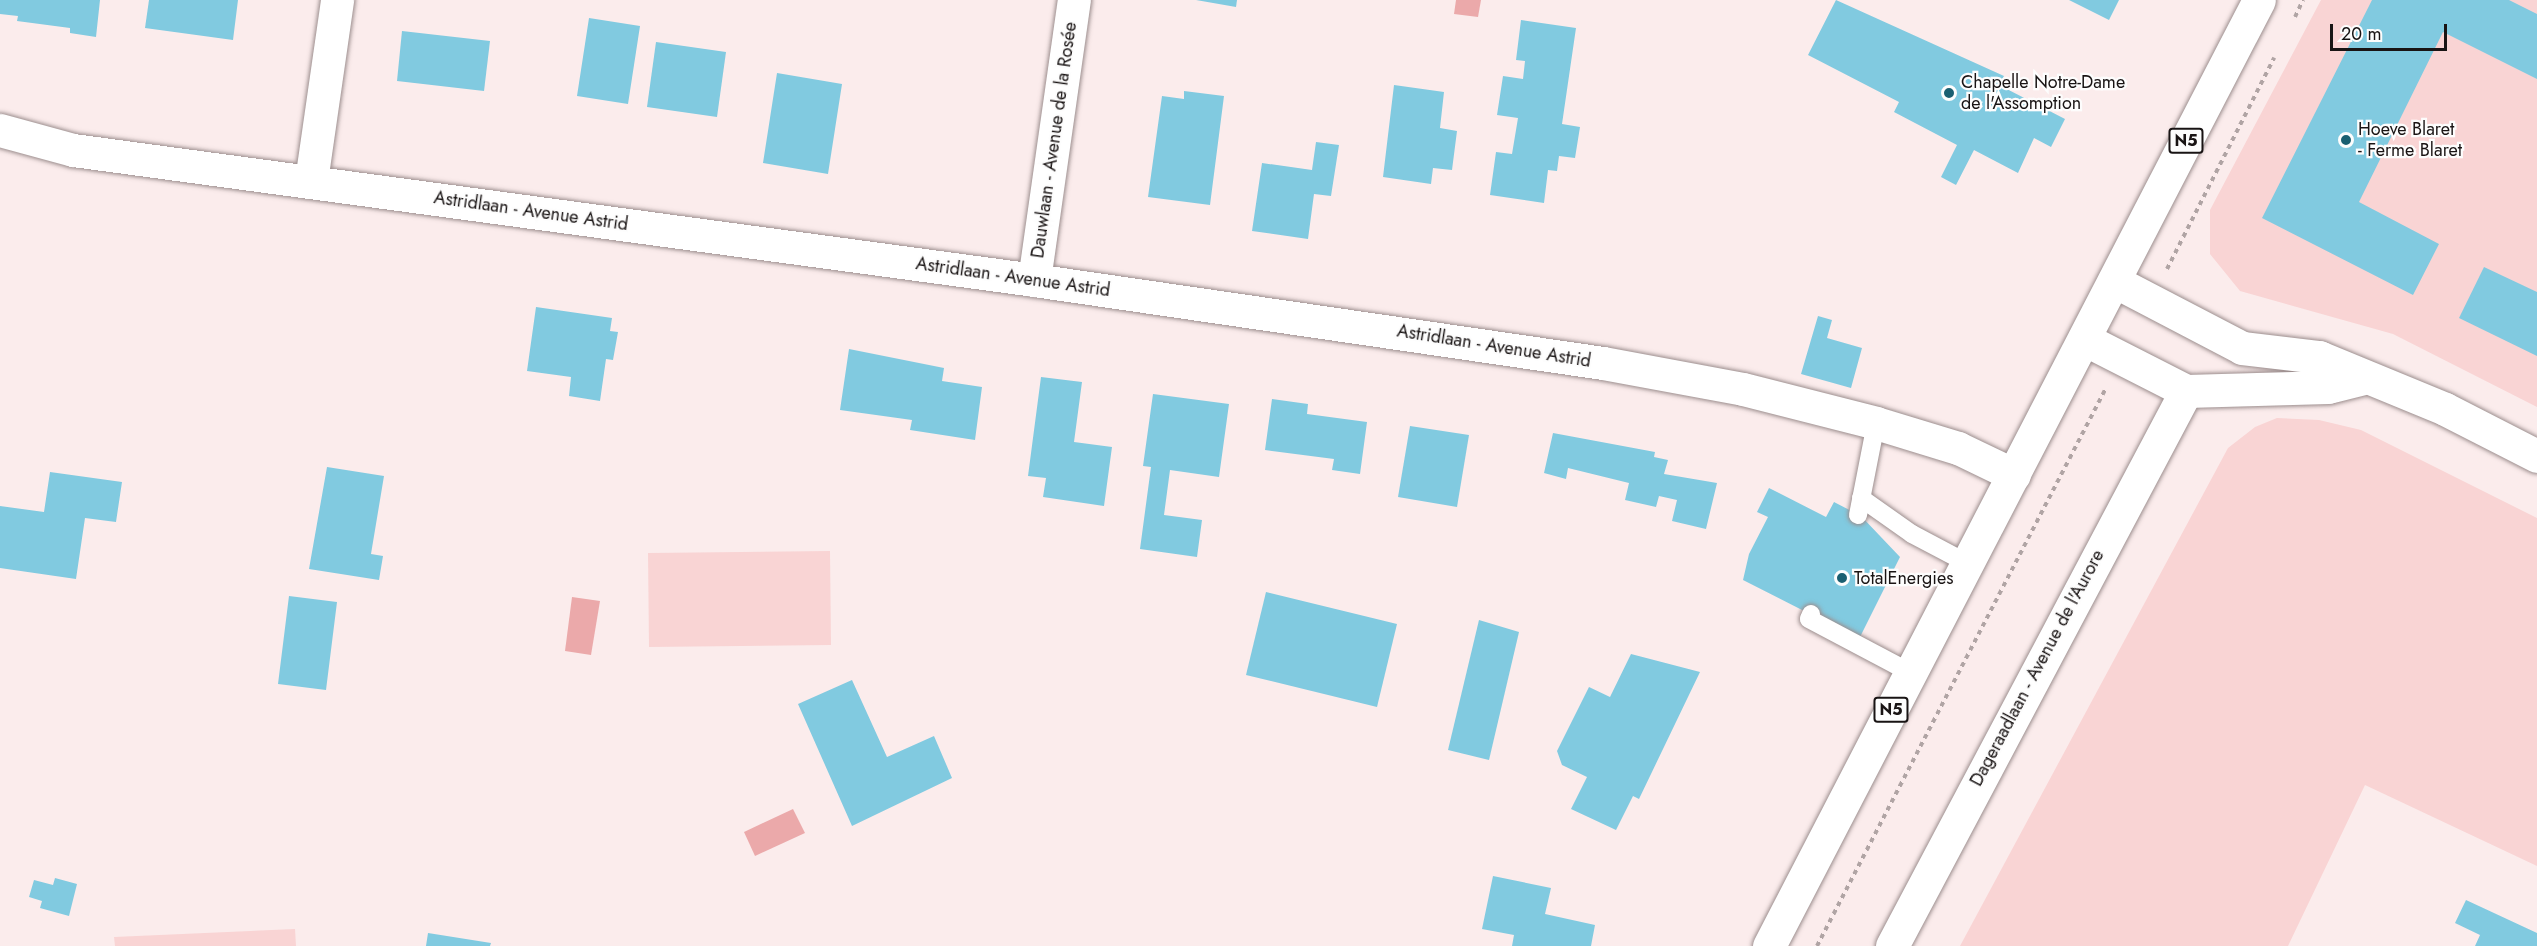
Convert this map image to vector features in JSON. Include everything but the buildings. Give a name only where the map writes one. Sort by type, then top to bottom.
[{"type":"street","points":[[310,181],[337,0]]},
{"type":"street","name":"Dauwlaan - Avenue de la Rosée","points":[[1034,280],[1074,0]]},
{"type":"street","name":"N5","points":[[1769,946],[1969,564],[2259,0]]},
{"type":"street","name":"Astridlaan - Avenue Astrid","points":[[0,130],[73,150],[1034,280],[1581,359],[1743,389],[1876,423],[1958,448],[2014,475]]},
{"type":"street","points":[[2114,281],[2242,348],[2319,357],[2364,378],[2445,409],[2537,456]]},
{"type":"street","points":[[2084,339],[2186,391],[2328,387],[2364,378]]},
{"type":"street","name":"Dageraadlaan - Avenue de l'Aurore","points":[[1892,946],[2186,391]]},
{"type":"lane","points":[[1876,423],[1860,506],[1969,564]]},
{"type":"lane","points":[[1811,614],[1809,619],[1911,673]]},
{"type":"path","points":[[2293,21],[2303,0]]},
{"type":"path","points":[[2151,300],[2277,52]]},
{"type":"path","points":[[1817,946],[2121,358]]},
{"type":"shaded area","points":[[1456,0],[1481,0],[1478,17],[1454,14]]},
{"type":"shaded area","points":[[2321,0],[2537,0],[2537,407],[2393,334],[2240,291],[2210,254],[2210,210]]},
{"type":"shaded area","points":[[2277,418],[2319,420],[2361,430],[2537,518],[2537,866],[2365,785],[2288,946],[1960,946],[2228,448],[2255,427]]},
{"type":"shaded area","points":[[830,551],[831,645],[649,647],[648,553]]},
{"type":"shaded area","points":[[572,597],[600,601],[591,655],[565,651]]},
{"type":"shaded area","points":[[793,809],[805,833],[755,856],[744,832]]},
{"type":"shaded area","points":[[295,929],[296,946],[115,946],[114,937]]},
{"type":"place","name":"Chapelle Notre-Dame de l'Assomption","points":[[1949,93]]},
{"type":"place","name":"Hoeve Blaret - Ferme Blaret","points":[[2346,140]]},
{"type":"place","name":"TotalEnergies","points":[[1842,578]]}]
